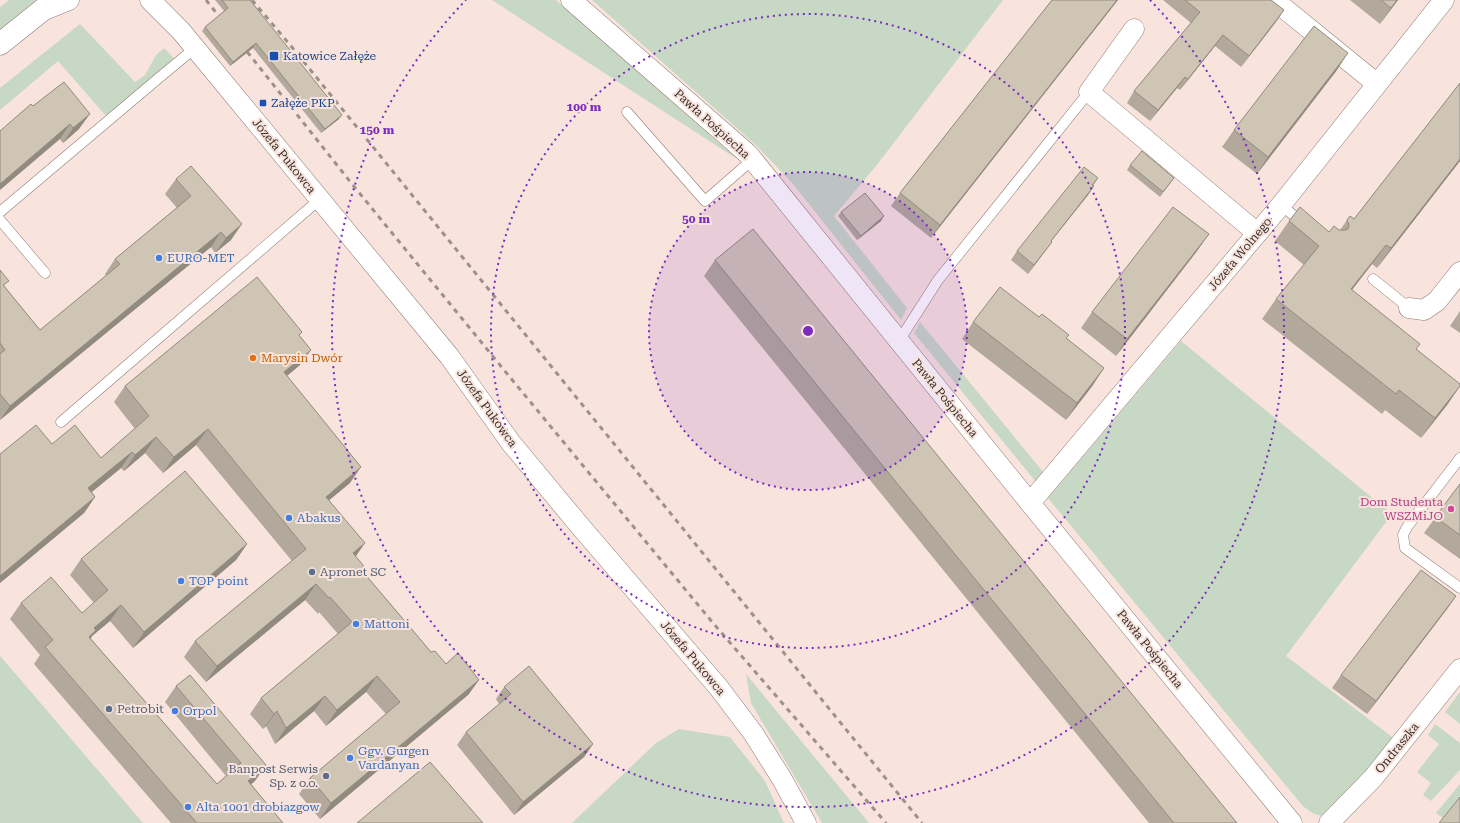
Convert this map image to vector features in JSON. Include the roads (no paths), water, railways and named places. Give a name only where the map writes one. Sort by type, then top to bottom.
[{"type":"street","points":[[0,44],[49,5],[69,0]]},
{"type":"street","name":"Pawła Pośpiecha","points":[[571,0],[748,154],[1030,503],[1292,823]]},
{"type":"street","points":[[1274,0],[1377,84]]},
{"type":"street","name":"Józefa Wolnego","points":[[1030,503],[1281,205],[1444,0]]},
{"type":"street","name":"Józefa Pukowca","points":[[150,1],[181,31],[448,356],[521,455],[719,688],[753,733],[782,779],[806,823]]},
{"type":"street","points":[[1134,29],[1089,92],[1257,233]]},
{"type":"street","points":[[1409,308],[1424,310],[1437,301],[1460,272]]},
{"type":"street","name":"Ondraszka","points":[[1329,823],[1373,778],[1460,669]]},
{"type":"lane","points":[[0,212],[195,48]]},
{"type":"lane","points":[[899,341],[938,280],[1089,92]]},
{"type":"lane","points":[[627,112],[705,201],[752,160]]},
{"type":"lane","points":[[61,422],[319,200]]},
{"type":"lane","points":[[1281,205],[1311,229]]},
{"type":"lane","points":[[0,220],[46,273]]},
{"type":"lane","points":[[1373,279],[1409,308]]},
{"type":"lane","points":[[1460,458],[1407,527],[1403,535],[1405,548],[1460,588]]},
{"type":"railway","points":[[206,0],[226,25]]},
{"type":"railway","points":[[252,0],[291,46],[922,823]]},
{"type":"railway","points":[[241,44],[352,184],[713,623],[886,823]]},
{"type":"place","name":"Katowice Załęże","points":[[274,56]]},
{"type":"place","name":"Załęże PKP","points":[[263,103]]},
{"type":"place","name":"EURO-MET","points":[[159,258]]},
{"type":"place","name":"Marysin Dwór","points":[[253,358]]},
{"type":"place","name":"Dom Studenta WSZMiJO","points":[[1451,509]]},
{"type":"place","name":"Abakus","points":[[289,518]]},
{"type":"place","name":"Apronet SC","points":[[312,572]]},
{"type":"place","name":"TOP point","points":[[181,581]]},
{"type":"place","name":"Mattoni","points":[[356,624]]},
{"type":"place","name":"Petrobit","points":[[109,709]]},
{"type":"place","name":"Orpol","points":[[175,711]]},
{"type":"place","name":"Ggv. Gurgen Vardanyan","points":[[350,758]]},
{"type":"place","name":"Banpost Serwis Sp. z o.o.","points":[[326,776]]},
{"type":"place","name":"Alta 1001 drobiazgow","points":[[188,807]]}]
